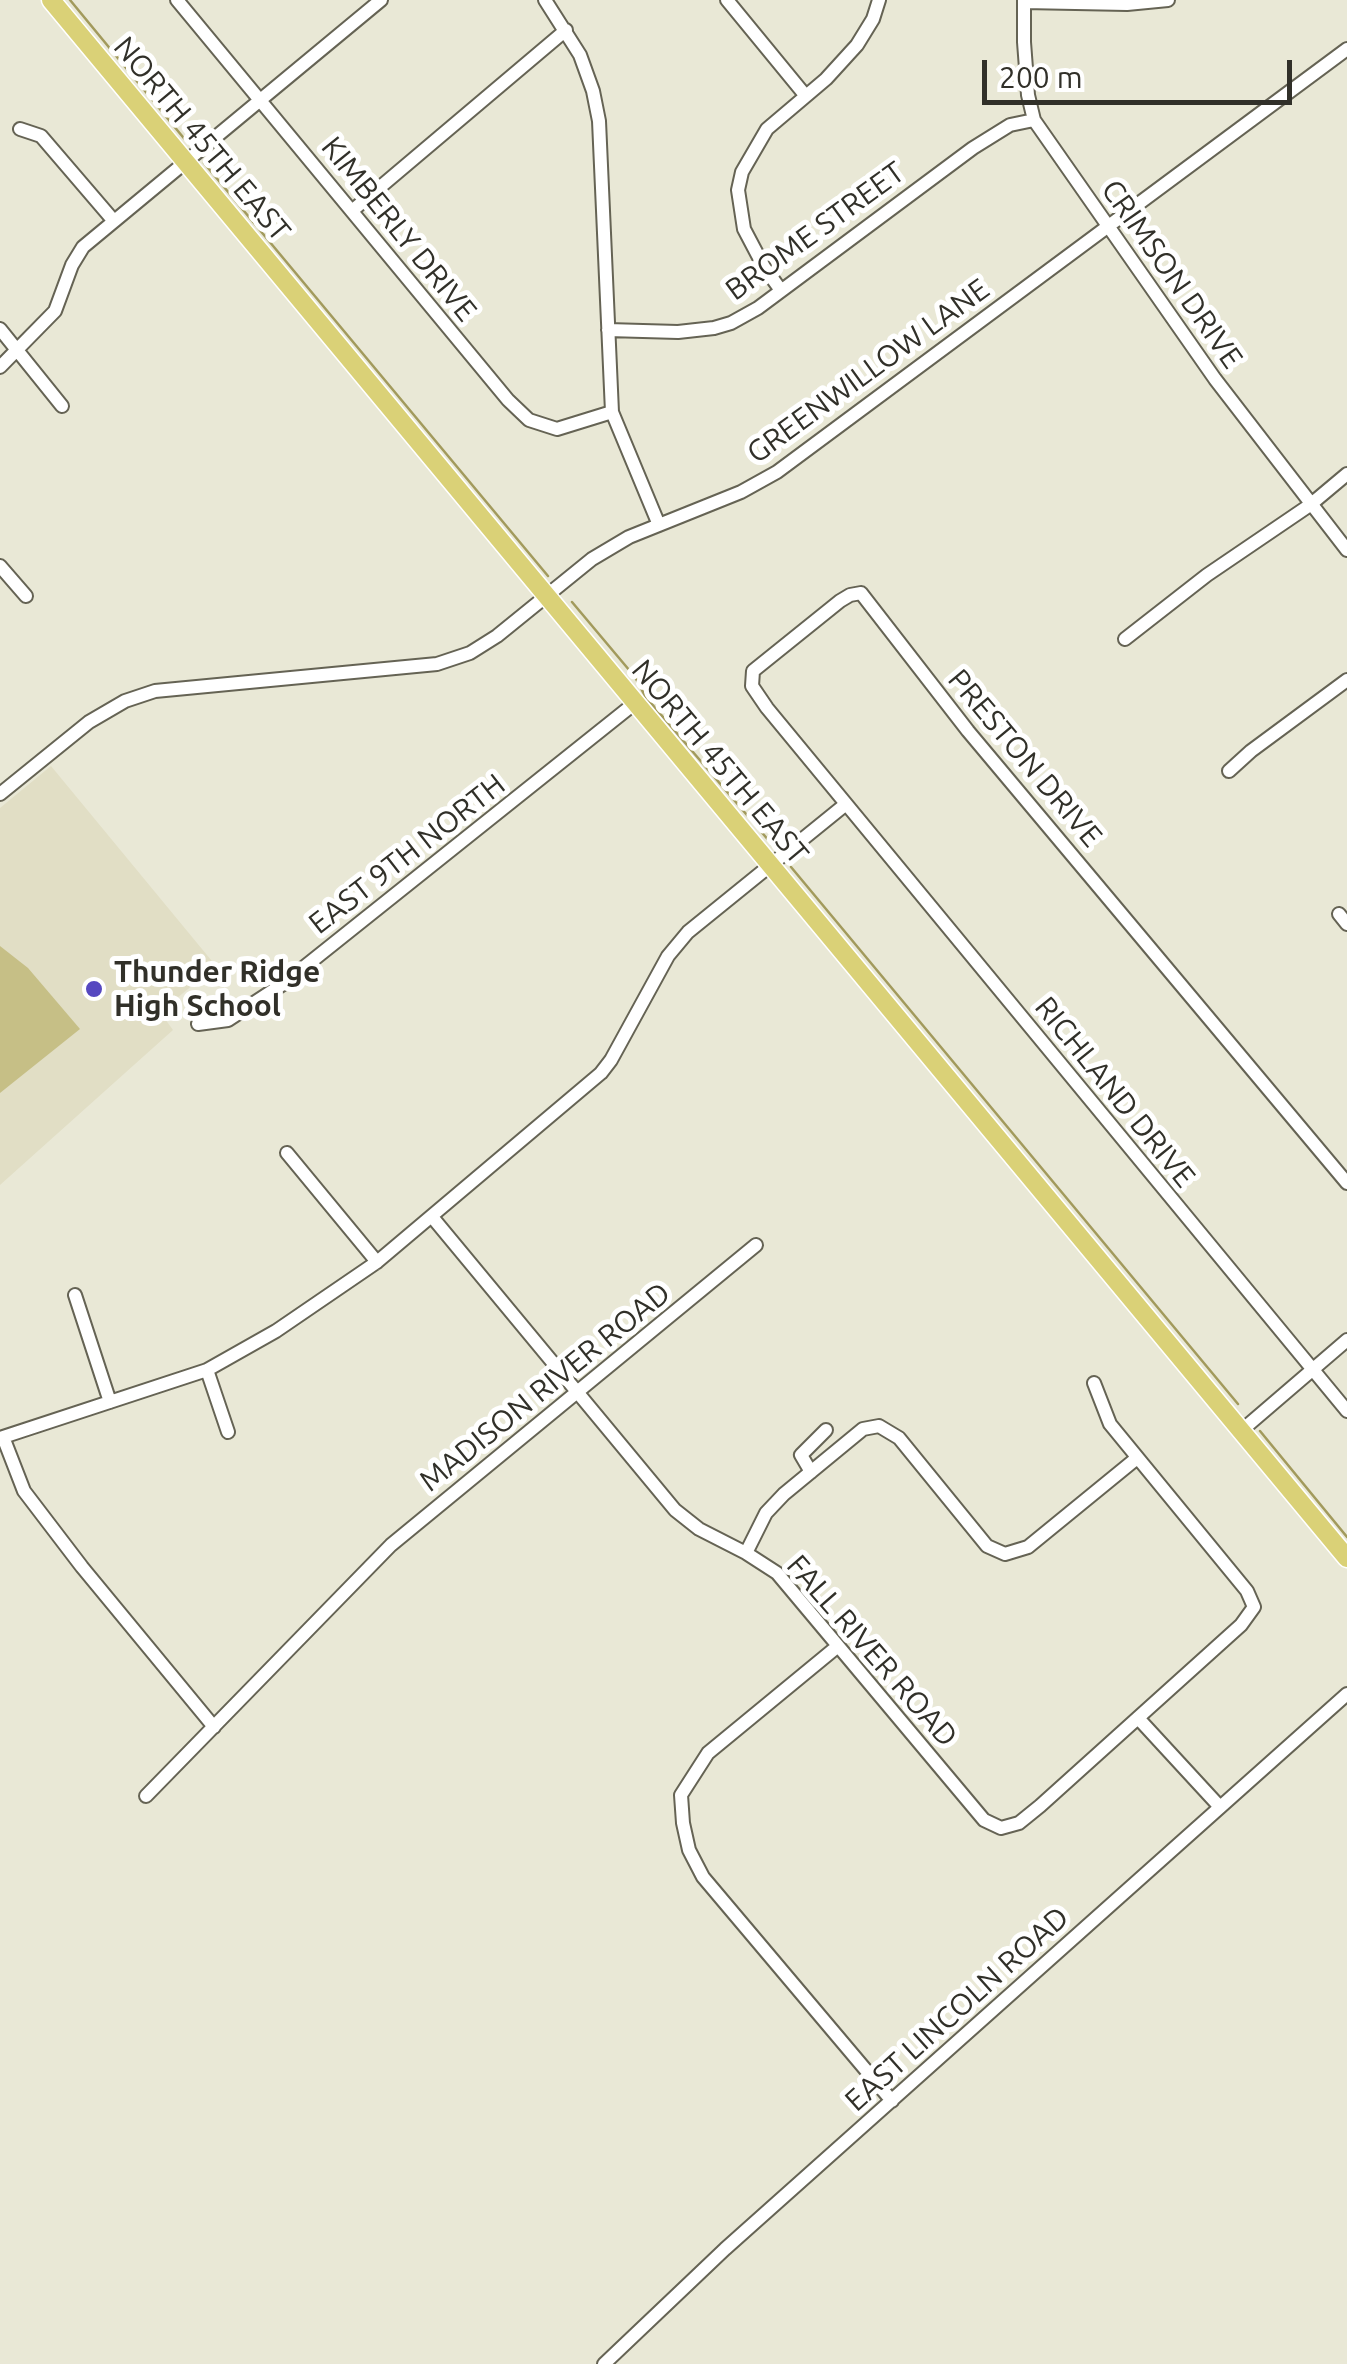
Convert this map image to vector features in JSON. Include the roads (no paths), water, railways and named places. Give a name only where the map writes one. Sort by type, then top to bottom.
[{"type":"main road","name":"NORTH 45TH EAST","points":[[51,0],[1347,1558]]},
{"type":"street","name":"KIMBERLY DRIVE","points":[[176,0],[508,400],[529,420],[557,429],[612,412]]},
{"type":"street","points":[[0,367],[56,310],[83,248],[260,101],[365,5],[381,0]]},
{"type":"street","points":[[545,0],[580,55],[594,91],[599,122],[612,412],[660,525]]},
{"type":"street","points":[[727,0],[805,94]]},
{"type":"street","points":[[780,289],[749,240],[738,190],[742,172],[767,130],[826,79],[857,45],[879,0]]},
{"type":"street","points":[[1024,1],[1084,5],[1168,0]]},
{"type":"street","name":"CRIMSON DRIVE","points":[[1024,1],[1027,78],[1034,120],[1215,380],[1347,550]]},
{"type":"street","points":[[352,210],[566,30]]},
{"type":"street","name":"GREENWILLOW LANE","points":[[0,794],[75,732],[124,702],[181,687],[437,664],[470,653],[592,560],[630,537],[742,492],[777,472],[1347,49]]},
{"type":"street","name":"BROME STREET","points":[[608,330],[678,332],[714,328],[758,308],[973,148],[1010,125],[1034,120]]},
{"type":"street","points":[[20,129],[41,136],[114,220]]},
{"type":"street","points":[[0,330],[62,406]]},
{"type":"street","points":[[1124,639],[1347,474]]},
{"type":"street","points":[[0,566],[26,596]]},
{"type":"street","name":"PRESTON DRIVE","points":[[846,804],[752,686],[753,670],[850,594],[862,594],[968,731],[1347,1183]]},
{"type":"street","points":[[1230,771],[1347,680]]},
{"type":"street","name":"EAST 9TH NORTH","points":[[198,1024],[228,1020],[283,984],[636,703]]},
{"type":"street","points":[[214,1727],[24,1491],[2,1438],[207,1370],[243,1353],[377,1262],[601,1073],[668,956],[688,932],[846,804]]},
{"type":"street","name":"RICHLAND DRIVE","points":[[846,804],[1347,1410]]},
{"type":"street","points":[[287,1153],[377,1262]]},
{"type":"street","name":"FALL RIVER ROAD","points":[[433,1218],[686,1521],[777,1574],[984,1820],[1001,1828],[1020,1823],[1241,1626],[1254,1606],[1247,1591],[1137,1458]]},
{"type":"street","name":"MADISON RIVER ROAD","points":[[146,1796],[368,1568],[756,1245]]},
{"type":"street","points":[[76,1295],[110,1402]]},
{"type":"street","points":[[1240,1431],[1347,1340]]},
{"type":"street","points":[[207,1370],[228,1432]]},
{"type":"street","points":[[746,1553],[766,1512],[863,1429],[879,1426],[899,1438],[986,1546],[1005,1554],[1028,1547],[1137,1458],[1110,1424],[1094,1383]]},
{"type":"street","points":[[811,1472],[800,1454],[826,1430]]},
{"type":"street","points":[[838,1646],[708,1753],[681,1795],[683,1824],[703,1877],[892,2100]]},
{"type":"street","name":"EAST LINCOLN ROAD","points":[[604,2364],[725,2248],[1347,1694]]},
{"type":"street","points":[[1138,1718],[1220,1807]]},
{"type":"waterway","points":[[70,0],[187,142]]},
{"type":"waterway","points":[[204,163],[548,576]]},
{"type":"waterway","points":[[572,602],[635,677],[645,696],[770,842]]},
{"type":"waterway","points":[[791,867],[1238,1404]]},
{"type":"waterway","points":[[1260,1431],[1347,1537]]},
{"type":"place","name":"Thunder Ridge High School","points":[[94,989]]}]
